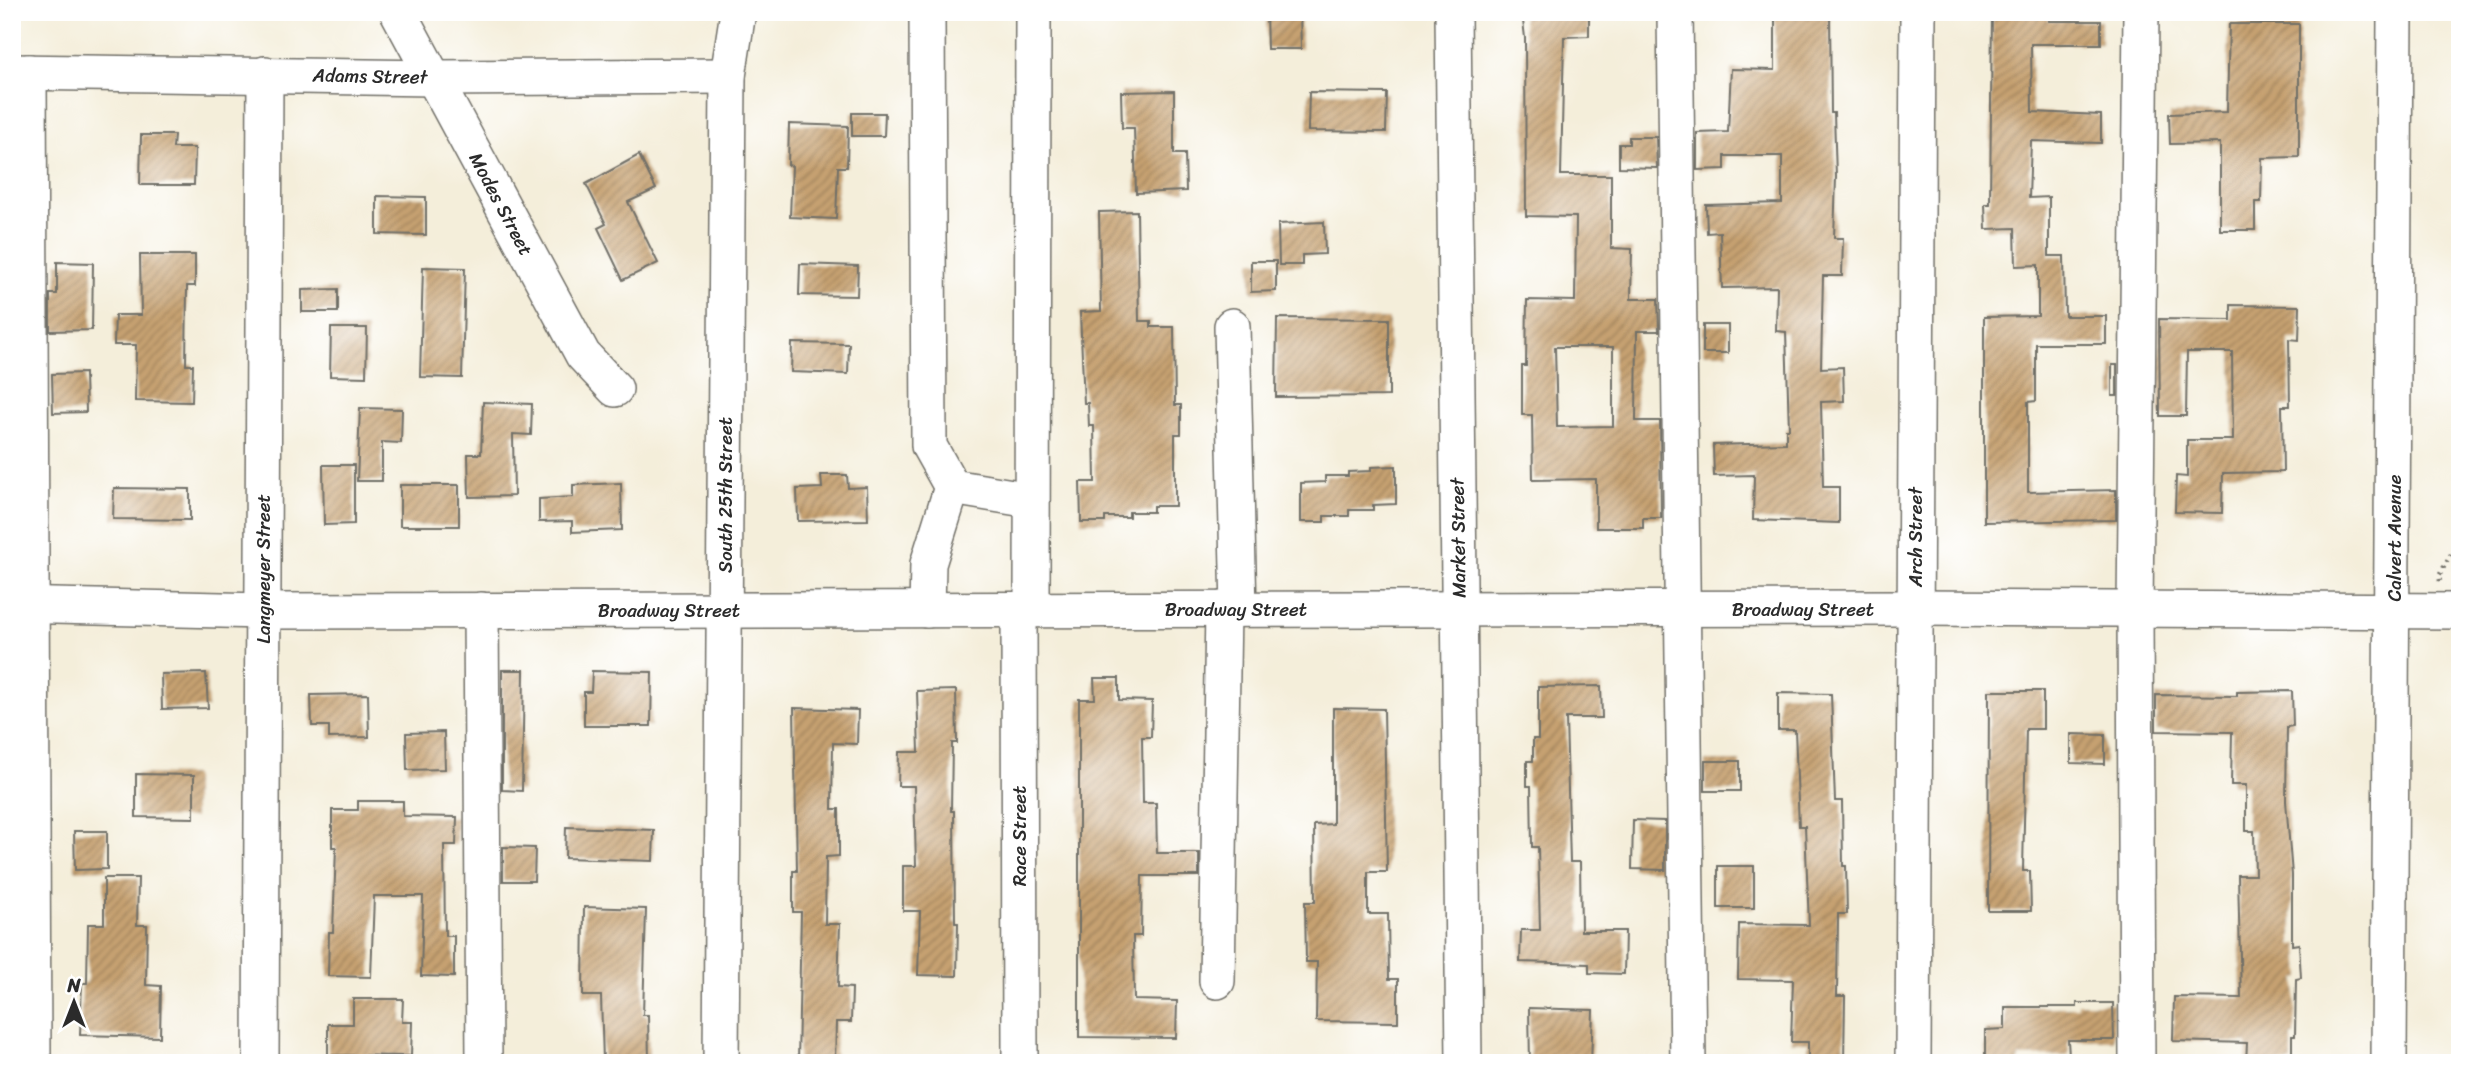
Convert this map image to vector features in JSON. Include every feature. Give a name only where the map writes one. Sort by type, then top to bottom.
[{"type":"street","name":"Modes Street","points":[[398,12],[583,355],[615,389]]},
{"type":"street","name":"South 25th Street","points":[[721,1063],[728,76],[738,12]]},
{"type":"street","points":[[927,12],[929,446],[952,487],[928,564],[927,610]]},
{"type":"street","name":"Race Street","points":[[1020,1063],[1025,610],[1031,500],[1033,12]]},
{"type":"street","name":"Market Street","points":[[1453,12],[1464,1063]]},
{"type":"street","points":[[1675,12],[1685,610],[1688,1063]]},
{"type":"street","name":"Arch Street","points":[[1913,1063],[1918,12]]},
{"type":"street","points":[[2137,1063],[2135,610],[2141,12]]},
{"type":"street","name":"Calvert Avenue","points":[[2389,1063],[2394,611],[2395,12]]},
{"type":"street","name":"Adams Street","points":[[21,72],[433,78],[728,76]]},
{"type":"street","points":[[21,72],[22,605],[33,1063]]},
{"type":"street","name":"Langmeyer Street","points":[[261,1063],[265,75]]},
{"type":"street","points":[[1217,981],[1231,609],[1232,326]]},
{"type":"street","points":[[952,487],[1031,500]]},
{"type":"street","name":"Broadway Street","points":[[22,605],[263,611],[1915,608],[2394,611],[2450,601]]},
{"type":"street","points":[[481,610],[484,1063]]},
{"type":"path","points":[[2450,601],[2439,576],[2460,538]]},
{"type":"building","points":[[1266,12],[1300,12],[1301,49],[1267,49]]},
{"type":"building","points":[[1522,12],[1589,12],[1589,36],[1564,37],[1561,175],[1611,175],[1611,248],[1632,249],[1631,299],[1658,299],[1659,331],[1637,331],[1636,421],[1660,421],[1661,518],[1643,518],[1643,528],[1596,528],[1596,479],[1533,480],[1532,415],[1522,415],[1522,366],[1526,366],[1527,300],[1575,301],[1576,217],[1526,216],[1525,38]],"holes":[[[1555,347],[1613,347],[1613,426],[1557,427]]]},
{"type":"building","points":[[1775,12],[1830,12],[1831,113],[1834,113],[1836,177],[1834,238],[1843,238],[1842,276],[1823,276],[1821,368],[1843,367],[1844,401],[1821,402],[1823,487],[1839,487],[1839,523],[1753,520],[1754,475],[1714,476],[1713,445],[1786,443],[1786,429],[1789,429],[1786,332],[1776,331],[1777,287],[1722,288],[1720,232],[1707,233],[1706,205],[1782,203],[1782,156],[1725,156],[1725,169],[1697,170],[1697,133],[1728,132],[1731,69],[1775,70]]},
{"type":"building","points":[[1992,12],[2049,12],[2049,21],[2101,21],[2101,44],[2031,44],[2032,112],[2101,115],[2101,143],[2031,141],[2029,198],[2049,197],[2049,256],[2064,256],[2065,316],[2106,316],[2106,344],[2036,344],[2036,401],[2028,402],[2028,492],[2116,490],[2116,520],[1984,522],[1984,317],[2038,316],[2038,265],[2016,266],[2015,228],[1986,229],[1985,204],[1990,204]]},
{"type":"building","points":[[2229,24],[2299,24],[2299,157],[2262,158],[2261,202],[2255,202],[2255,230],[2220,230],[2220,143],[2170,144],[2169,114],[2227,112]]},
{"type":"building","points":[[1174,91],[1174,154],[1185,154],[1186,191],[1136,193],[1134,128],[1122,128],[1121,92]]},
{"type":"building","points":[[1309,92],[1387,93],[1386,132],[1308,131]]},
{"type":"building","points":[[852,113],[885,113],[884,136],[852,136]]},
{"type":"building","points":[[789,124],[848,126],[847,167],[838,167],[836,219],[790,217],[792,166],[788,165]]},
{"type":"building","points":[[141,135],[174,135],[173,148],[195,148],[194,185],[140,185]]},
{"type":"building","points":[[1629,137],[1656,137],[1657,168],[1619,167],[1619,144],[1629,144]]},
{"type":"building","points":[[639,155],[656,189],[628,202],[658,263],[623,280],[598,228],[606,224],[586,184]]},
{"type":"building","points":[[377,196],[426,197],[426,235],[377,234]]},
{"type":"building","points":[[1137,211],[1139,321],[1151,321],[1151,327],[1174,327],[1175,405],[1181,405],[1181,434],[1175,434],[1175,506],[1153,506],[1153,512],[1129,512],[1129,517],[1105,517],[1105,522],[1081,522],[1080,482],[1095,482],[1094,426],[1089,426],[1088,403],[1084,403],[1080,312],[1101,311],[1099,212]]},
{"type":"building","points":[[1324,222],[1325,254],[1302,255],[1302,265],[1279,265],[1278,224]]},
{"type":"building","points":[[140,255],[195,255],[195,286],[187,286],[186,365],[193,365],[192,402],[135,401],[136,345],[114,345],[115,315],[141,315]]},
{"type":"building","points":[[1251,261],[1276,261],[1276,291],[1251,292]]},
{"type":"building","points":[[57,262],[93,263],[92,330],[50,331],[50,294],[57,294]]},
{"type":"building","points":[[800,264],[858,266],[857,296],[799,295]]},
{"type":"building","points":[[423,267],[465,268],[462,378],[420,377]]},
{"type":"building","points":[[338,289],[338,312],[302,312],[302,290]]},
{"type":"building","points":[[2231,305],[2300,306],[2299,340],[2289,339],[2290,406],[2282,406],[2283,472],[2223,473],[2222,513],[2175,512],[2176,476],[2187,477],[2187,440],[2233,440],[2232,352],[2187,352],[2186,416],[2160,416],[2159,319],[2231,320]]},
{"type":"building","points":[[1277,318],[1389,319],[1389,396],[1276,397]]},
{"type":"building","points":[[1703,325],[1728,325],[1728,353],[1703,353]]},
{"type":"building","points":[[331,328],[367,328],[366,377],[330,376]]},
{"type":"building","points":[[792,343],[849,344],[848,374],[791,372]]},
{"type":"building","points":[[2112,365],[2117,365],[2117,396],[2112,396]]},
{"type":"building","points":[[85,373],[86,412],[53,413],[52,374]]},
{"type":"building","points":[[483,402],[532,404],[531,435],[513,434],[514,496],[469,497],[468,454],[481,454]]},
{"type":"building","points":[[360,408],[402,409],[401,443],[382,442],[382,481],[357,481]]},
{"type":"building","points":[[323,465],[354,465],[354,524],[324,525]]},
{"type":"building","points":[[1396,466],[1396,504],[1373,505],[1373,510],[1349,510],[1349,516],[1324,516],[1324,522],[1301,522],[1301,483],[1325,482],[1325,476],[1348,476],[1348,472],[1371,471],[1371,467]]},
{"type":"building","points":[[821,475],[847,475],[848,488],[867,487],[868,520],[798,521],[797,489],[822,488]]},
{"type":"building","points":[[621,483],[622,530],[572,532],[572,521],[539,522],[539,499],[573,497],[573,485]]},
{"type":"building","points":[[400,485],[459,485],[459,526],[400,526]]},
{"type":"building","points":[[114,488],[190,489],[190,520],[113,519]]},
{"type":"building","points":[[502,670],[524,670],[522,791],[502,790]]},
{"type":"building","points":[[592,671],[652,672],[651,726],[584,726],[584,692],[591,692]]},
{"type":"building","points":[[206,673],[208,708],[162,709],[161,674]]},
{"type":"building","points":[[1094,678],[1119,678],[1119,700],[1152,701],[1151,737],[1142,737],[1143,803],[1156,803],[1157,853],[1199,853],[1199,876],[1142,876],[1141,936],[1133,936],[1134,1000],[1177,1001],[1176,1038],[1079,1037],[1079,699],[1095,699]]},
{"type":"building","points":[[1601,686],[1602,718],[1566,718],[1570,862],[1580,862],[1581,931],[1625,931],[1624,974],[1589,973],[1589,964],[1520,962],[1521,930],[1540,930],[1538,847],[1532,847],[1531,786],[1527,786],[1527,761],[1533,761],[1533,739],[1538,739],[1538,687]]},
{"type":"building","points":[[956,690],[957,743],[952,743],[951,811],[954,811],[957,976],[918,975],[920,911],[903,911],[903,866],[916,866],[914,786],[898,786],[899,752],[919,752],[917,691]]},
{"type":"building","points":[[1989,691],[2043,691],[2043,729],[2026,729],[2023,871],[2030,871],[2031,911],[1988,911]]},
{"type":"building","points":[[2292,691],[2293,726],[2287,727],[2286,801],[2292,875],[2292,945],[2299,944],[2301,978],[2296,979],[2292,1063],[2246,1063],[2247,1043],[2173,1041],[2174,997],[2241,998],[2238,875],[2255,875],[2254,831],[2246,831],[2246,785],[2231,785],[2232,732],[2156,731],[2156,695],[2237,696],[2237,692]]},
{"type":"building","points":[[1778,693],[1831,694],[1835,801],[1842,801],[1843,866],[1846,866],[1847,914],[1838,914],[1837,996],[1845,996],[1844,1063],[1808,1063],[1808,1042],[1791,1042],[1793,980],[1738,979],[1739,924],[1809,925],[1805,826],[1799,826],[1795,730],[1778,730]]},
{"type":"building","points":[[368,694],[369,737],[329,738],[329,726],[312,726],[311,695]]},
{"type":"building","points":[[794,708],[858,710],[857,744],[833,743],[832,809],[839,809],[839,856],[826,857],[825,924],[840,924],[838,987],[852,988],[851,1022],[836,1022],[835,1063],[798,1063],[801,912],[793,912],[793,871],[797,871]]},
{"type":"building","points":[[1333,708],[1384,709],[1387,872],[1368,872],[1368,914],[1388,914],[1389,979],[1398,979],[1398,1022],[1316,1021],[1317,962],[1306,962],[1305,902],[1315,902],[1314,825],[1333,824]]},
{"type":"building","points":[[444,732],[445,769],[407,770],[406,733]]},
{"type":"building","points":[[2071,734],[2105,735],[2105,764],[2071,763]]},
{"type":"building","points":[[1705,761],[1740,761],[1740,791],[1705,791]]},
{"type":"building","points":[[136,774],[194,775],[194,818],[136,817]]},
{"type":"building","points":[[358,801],[403,801],[403,816],[457,817],[456,845],[444,845],[445,936],[454,936],[454,977],[421,976],[423,896],[374,896],[371,977],[328,976],[329,932],[333,932],[336,847],[332,847],[332,810],[358,810]]},
{"type":"building","points":[[1633,820],[1665,821],[1665,870],[1632,869]]},
{"type":"building","points":[[566,827],[654,830],[653,861],[565,858]]},
{"type":"building","points":[[74,831],[107,831],[107,869],[75,870]]},
{"type":"building","points":[[503,847],[535,848],[534,881],[503,881]]},
{"type":"building","points":[[1718,866],[1754,866],[1754,908],[1718,908]]},
{"type":"building","points":[[104,878],[138,878],[137,925],[147,925],[146,985],[161,986],[160,1037],[80,1035],[82,983],[87,983],[88,924],[104,924]]},
{"type":"building","points":[[584,907],[646,909],[643,1015],[648,1015],[649,1060],[603,1061],[601,996],[583,996]]},
{"type":"building","points":[[353,999],[403,999],[402,1022],[412,1022],[411,1056],[328,1055],[328,1024],[353,1024]]},
{"type":"building","points":[[2077,1003],[2113,1003],[2114,1040],[2068,1040],[2069,1056],[2019,1057],[2019,1063],[1985,1063],[1985,1030],[2005,1029],[2005,1007],[2077,1007]]},
{"type":"building","points":[[1529,1008],[1593,1010],[1591,1063],[1530,1063]]}]
